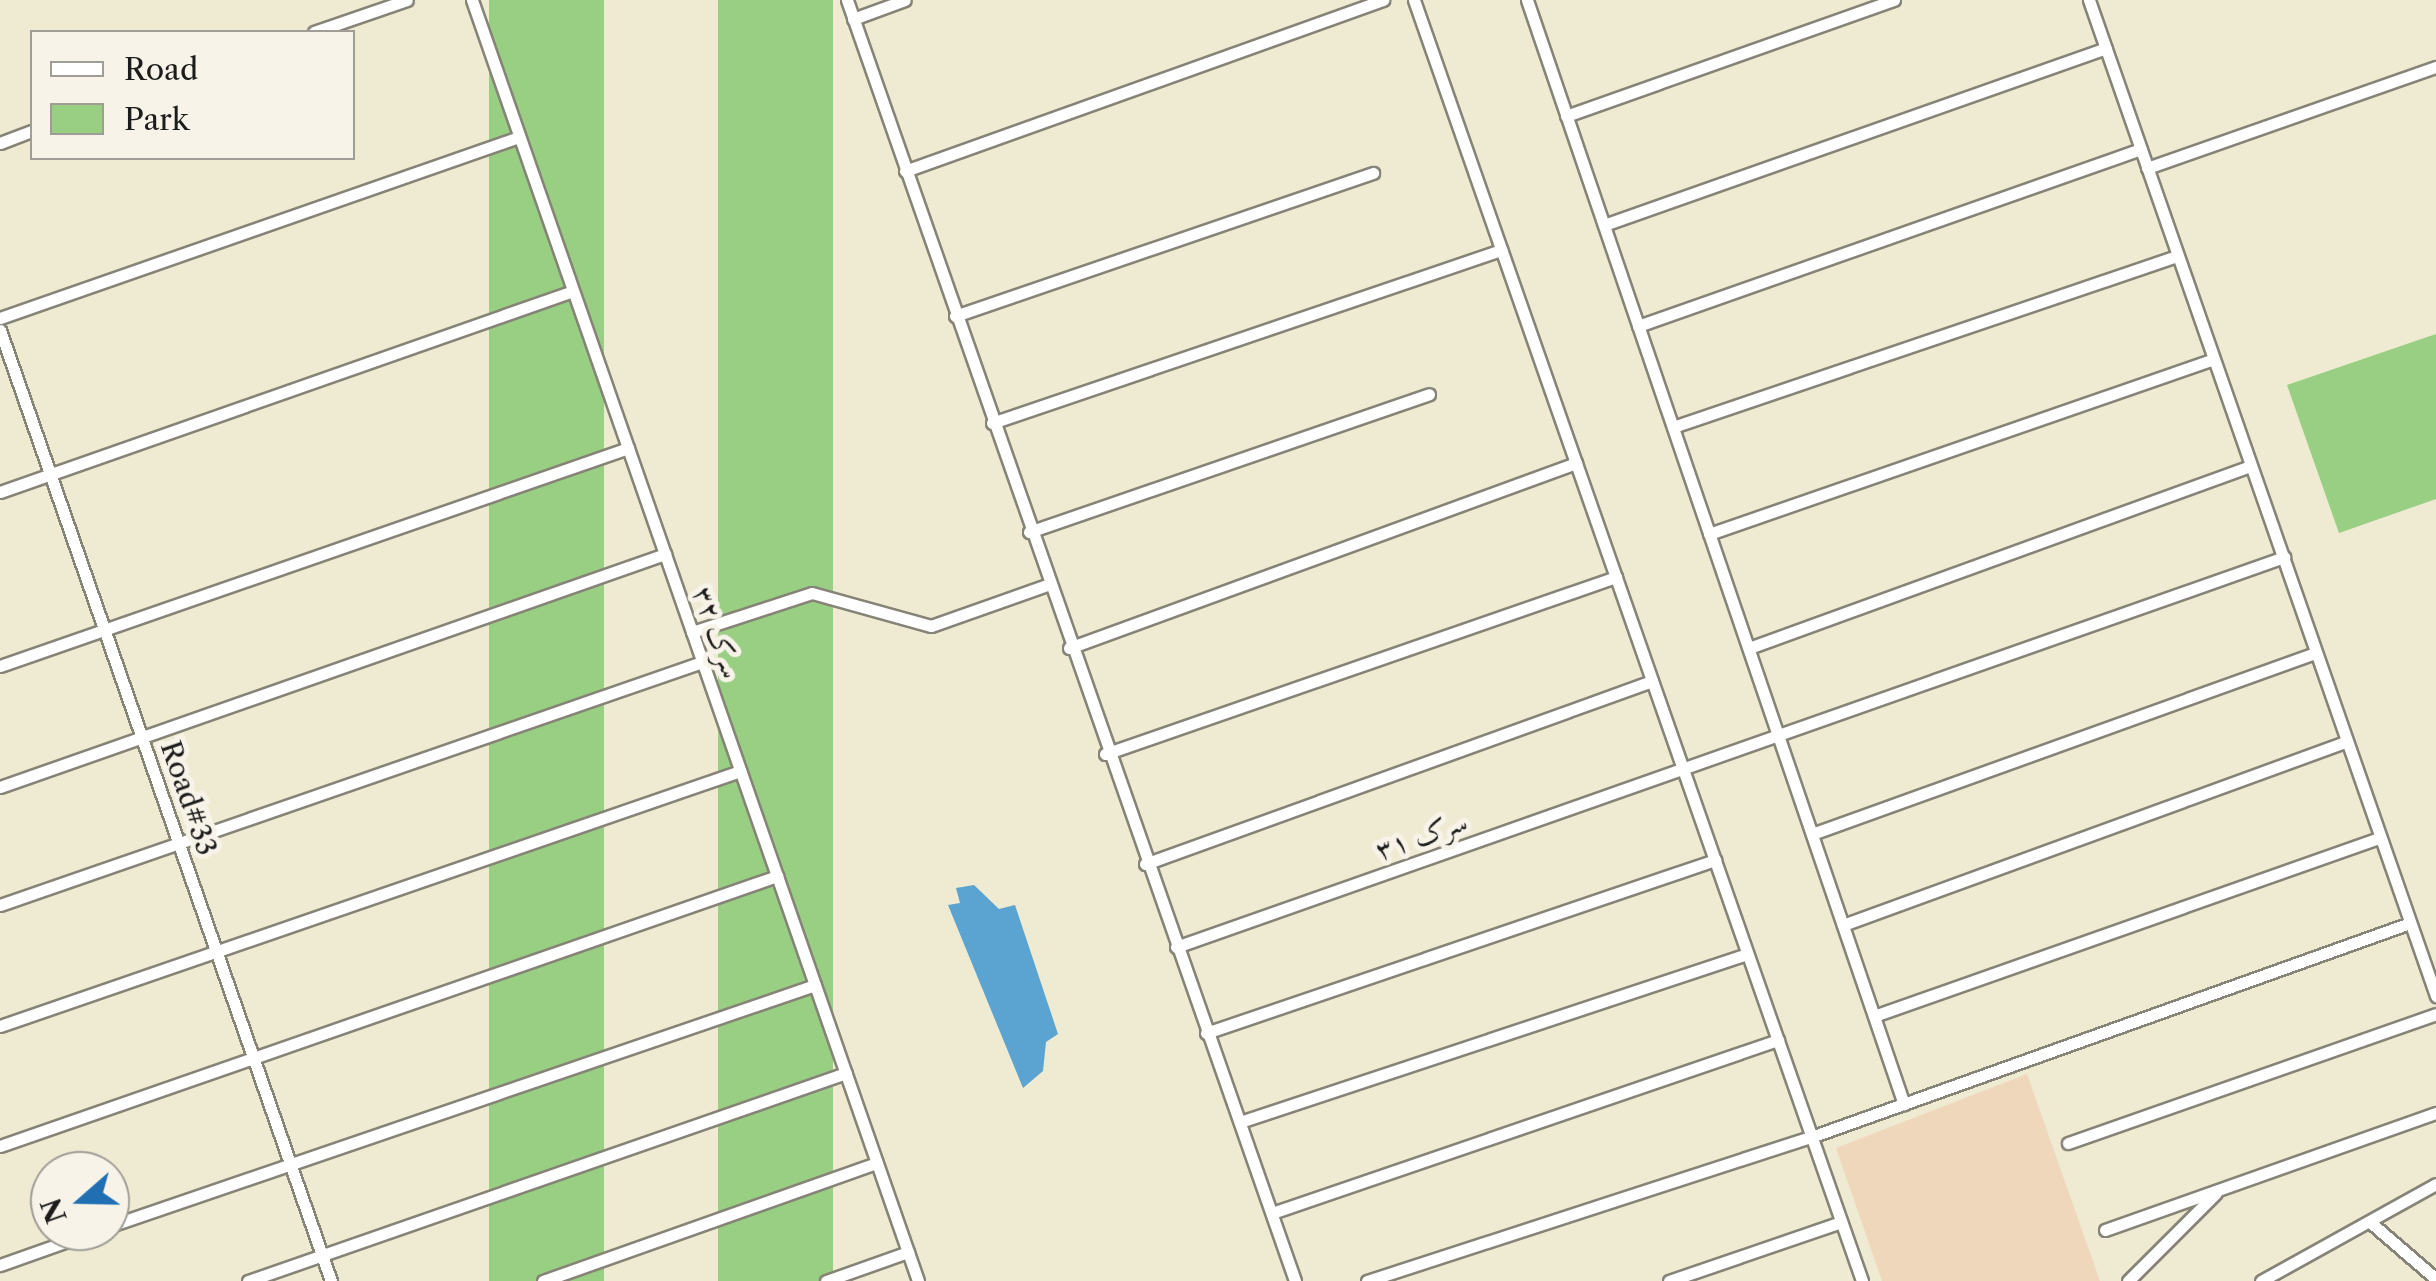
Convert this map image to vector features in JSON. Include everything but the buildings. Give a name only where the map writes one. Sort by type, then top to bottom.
[{"type":"street","points":[[320,30],[407,0]]},
{"type":"street","name":"سرک ۳۲","points":[[472,0],[918,1281]]},
{"type":"street","points":[[847,0],[1105,754],[1294,1281]]},
{"type":"street","points":[[853,19],[905,0]]},
{"type":"street","points":[[905,171],[1383,0]]},
{"type":"street","points":[[1414,0],[1862,1281]]},
{"type":"street","points":[[1527,0],[1904,1104]]},
{"type":"street","points":[[1566,116],[1894,0]]},
{"type":"street","points":[[2089,0],[2436,996]]},
{"type":"street","points":[[1604,225],[2106,48]]},
{"type":"street","points":[[2147,168],[2436,67]]},
{"type":"street","points":[[0,143],[30,132]]},
{"type":"street","points":[[0,318],[519,137]]},
{"type":"street","points":[[1638,326],[2140,149]]},
{"type":"street","points":[[955,316],[1373,172]]},
{"type":"street","points":[[992,423],[1501,250]]},
{"type":"street","points":[[1673,427],[2177,256]]},
{"type":"street","points":[[0,492],[573,292]]},
{"type":"street","name":"Road#33","points":[[0,330],[331,1281]]},
{"type":"street","points":[[1709,534],[2214,359]]},
{"type":"street","points":[[1029,532],[1429,394]]},
{"type":"street","points":[[0,666],[628,448]]},
{"type":"street","points":[[1069,648],[1576,463]]},
{"type":"street","points":[[1748,648],[2250,466]]},
{"type":"street","points":[[0,787],[664,554]]},
{"type":"street","name":"سرک ۳۱","points":[[1176,947],[1779,738],[2284,557]]},
{"type":"street","points":[[1105,754],[1616,577]]},
{"type":"street","points":[[692,632],[812,592],[931,626],[1047,585]]},
{"type":"street","points":[[1812,834],[2315,654]]},
{"type":"street","points":[[0,905],[702,662]]},
{"type":"street","points":[[1145,864],[1652,681]]},
{"type":"street","points":[[1843,925],[2346,742]]},
{"type":"street","points":[[0,1026],[740,771]]},
{"type":"street","points":[[1874,1016],[2378,838]]},
{"type":"street","points":[[1206,1033],[1715,860]]},
{"type":"street","points":[[0,1146],[777,876]]},
{"type":"street","points":[[1367,1281],[1812,1137],[2410,923]]},
{"type":"street","points":[[1240,1122],[1748,954]]},
{"type":"street","points":[[130,1219],[815,985]]},
{"type":"street","points":[[2068,1143],[2436,1014]]},
{"type":"street","points":[[1272,1213],[1778,1040]]},
{"type":"street","points":[[248,1281],[846,1073]]},
{"type":"street","points":[[2105,1230],[2436,1113]]},
{"type":"street","points":[[543,1281],[877,1163]]},
{"type":"street","points":[[2267,1280],[2436,1184]]},
{"type":"street","points":[[2128,1281],[2219,1190]]},
{"type":"street","points":[[1668,1281],[1841,1222]]},
{"type":"street","points":[[2370,1222],[2436,1279]]},
{"type":"street","points":[[0,1264],[38,1251]]},
{"type":"street","points":[[826,1281],[908,1252]]},
{"type":"shaded area","points":[[2027,1074],[2100,1281],[1882,1281],[1836,1148]]},
{"type":"green space","points":[[489,0],[604,0],[604,1281],[489,1281]]},
{"type":"green space","points":[[718,0],[833,0],[833,1281],[718,1281]]},
{"type":"green space","points":[[2436,334],[2436,499],[2339,533],[2287,385]]},
{"type":"water","points":[[974,885],[999,909],[1015,905],[1058,1034],[1046,1042],[1043,1071],[1023,1088],[948,905],[960,903],[956,888]]}]
